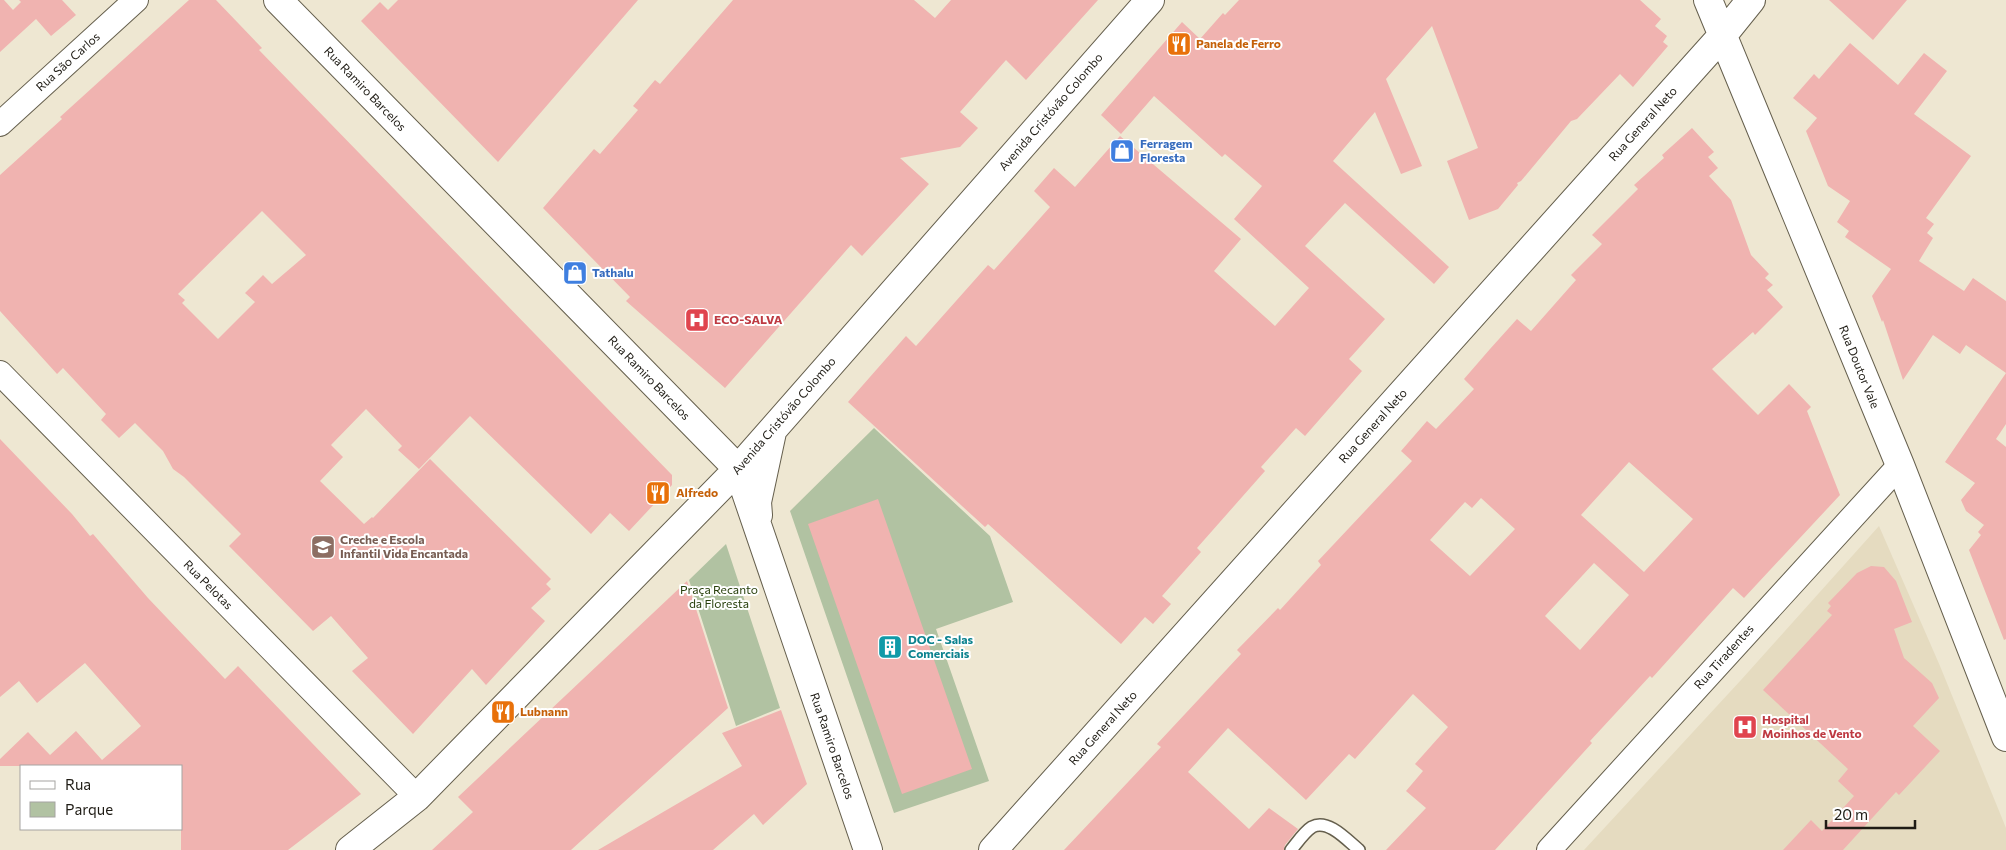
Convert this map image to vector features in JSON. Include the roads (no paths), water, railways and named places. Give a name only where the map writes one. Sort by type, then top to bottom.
[{"type":"street","name":"Rua São Carlos","points":[[0,124],[136,0]]},
{"type":"street","name":"Rua Ramiro Barcelos","points":[[278,0],[738,469],[868,850]]},
{"type":"street","name":"Avenida Cristóvão Colombo","points":[[350,850],[417,797],[738,469],[1150,0]]},
{"type":"street","name":"Rua Doutor Vale","points":[[1708,0],[1900,465],[2006,737]]},
{"type":"street","name":"Rua General Neto","points":[[993,850],[1722,36],[1750,0]]},
{"type":"street","name":"Rua Pelotas","points":[[0,373],[417,797]]},
{"type":"street","points":[[760,537],[757,502],[772,430]]},
{"type":"street","name":"Rua Tiradentes","points":[[1550,850],[1900,465]]},
{"type":"lane","points":[[1291,850],[1311,828],[1319,824],[1328,826],[1359,850]]},
{"type":"place","name":"Panela de Ferro","points":[[1179,44]]},
{"type":"place","name":"Ferragem Floresta","points":[[1122,151]]},
{"type":"place","name":"Tathalu","points":[[575,273]]},
{"type":"place","name":"ECO-SALVA","points":[[697,320]]},
{"type":"place","name":"Alfredo","points":[[658,493]]},
{"type":"place","name":"Creche e Escola Infantil Vida Encantada","points":[[323,547]]},
{"type":"place","name":"DOC - Salas Comerciais","points":[[890,647]]},
{"type":"place","name":"Lubnann","points":[[503,712]]},
{"type":"place","name":"Hospital Moinhos de Vento","points":[[1745,727]]},
{"type":"park label","name":"Praça Recanto da Floresta","points":[[719,597]]}]
